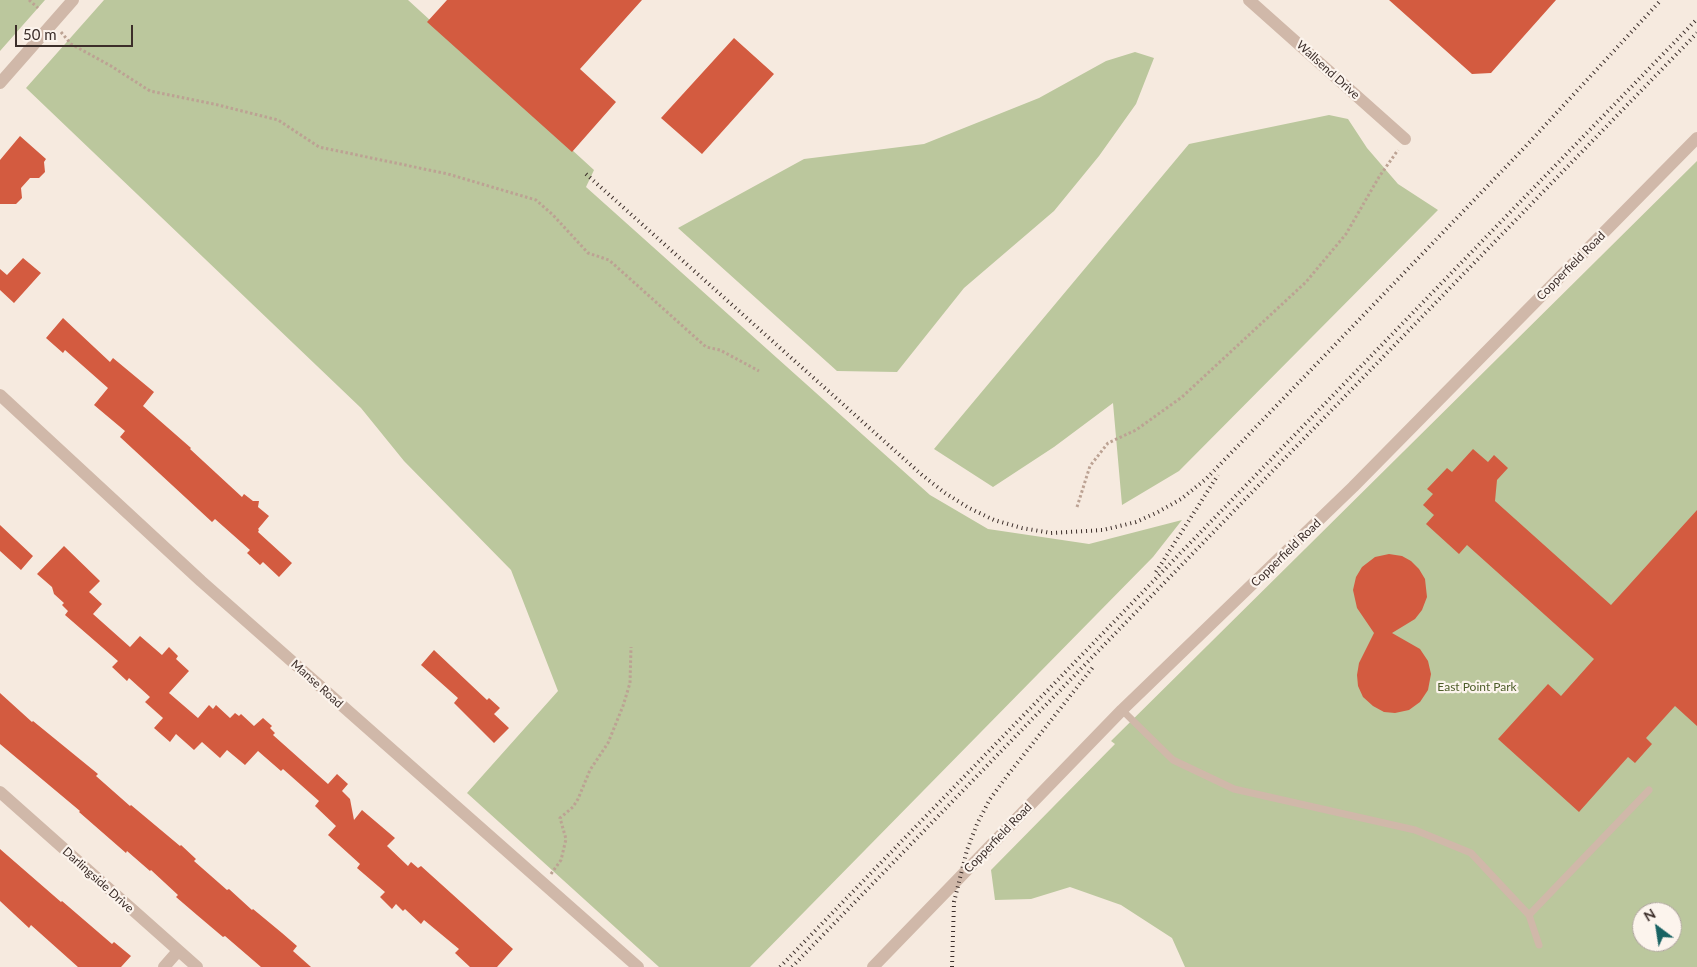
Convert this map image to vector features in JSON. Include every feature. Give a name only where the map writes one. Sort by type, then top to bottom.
[{"type":"street","points":[[0,83],[73,0]]},
{"type":"street","name":"Wallsend Drive","points":[[1249,0],[1405,140]]},
{"type":"street","name":"Copperfield Road","points":[[873,967],[1122,710],[1353,487],[1697,138]]},
{"type":"street","name":"Manse Road","points":[[0,395],[201,581],[638,967]]},
{"type":"street","name":"Darlingside Drive","points":[[0,792],[198,967]]},
{"type":"street","points":[[164,967],[178,951]]},
{"type":"lane","points":[[1122,710],[1173,760],[1234,789],[1416,830],[1471,854],[1530,915],[1539,945]]},
{"type":"lane","points":[[1530,915],[1649,790]]},
{"type":"path","points":[[29,0],[38,8]]},
{"type":"path","points":[[53,24],[71,44],[111,66],[150,91],[278,120],[319,147],[448,174],[536,200],[553,215],[588,253],[609,260],[706,347],[720,350],[759,371]]},
{"type":"path","points":[[1078,507],[1090,466],[1108,443],[1136,430],[1182,397],[1306,282],[1346,234],[1378,177],[1405,140]]},
{"type":"path","points":[[544,885],[561,860],[566,839],[560,818],[573,807],[590,770],[608,742],[623,706],[630,683],[631,647]]},
{"type":"green space","points":[[0,0],[45,0],[0,51]]},
{"type":"green space","points":[[104,0],[408,0],[594,170],[586,187],[930,495],[988,529],[1089,544],[1182,520],[1153,557],[750,967],[659,967],[467,793],[558,691],[511,570],[404,461],[361,408],[26,88]]},
{"type":"green space","points":[[1135,52],[1154,58],[1136,104],[1099,156],[1054,211],[964,288],[897,372],[837,371],[678,228],[804,159],[924,144],[1039,98],[1106,61]]},
{"type":"green space","points":[[1329,115],[1348,119],[1367,148],[1398,184],[1438,210],[1179,471],[1122,505],[1113,403],[1054,447],[993,487],[934,449],[1189,144]]},
{"type":"green space","name":"East Point Park","points":[[1697,161],[1697,967],[1185,967],[1172,938],[1121,905],[1070,887],[1031,899],[995,900],[991,870],[1115,744],[1111,741]]},
{"type":"building","points":[[447,0],[642,0],[580,69],[616,102],[572,152],[427,22]]},
{"type":"building","points":[[1389,0],[1556,0],[1491,73],[1472,74]]},
{"type":"building","points":[[734,38],[774,74],[702,154],[661,118]]},
{"type":"building","points":[[20,136],[46,159],[44,162],[45,172],[39,178],[30,178],[21,188],[22,198],[16,204],[0,204],[0,160]]},
{"type":"building","points":[[23,258],[41,273],[14,303],[0,290],[0,269],[7,275]]},
{"type":"building","points":[[63,318],[110,362],[113,358],[154,392],[143,406],[191,448],[242,497],[244,494],[253,501],[259,501],[258,507],[269,516],[258,529],[258,532],[292,563],[279,577],[263,562],[260,565],[247,553],[250,550],[215,519],[212,522],[120,437],[125,431],[94,405],[108,388],[65,350],[63,353],[46,338]]},
{"type":"building","points":[[1473,449],[1488,462],[1494,455],[1508,468],[1497,480],[1495,501],[1611,605],[1697,510],[1697,726],[1675,706],[1646,738],[1652,744],[1635,763],[1628,757],[1579,812],[1498,739],[1548,684],[1561,696],[1594,659],[1467,545],[1459,554],[1426,524],[1434,515],[1423,505],[1433,494],[1427,489],[1447,468],[1452,472]]},
{"type":"building","points":[[0,525],[33,556],[21,570],[0,551]]},
{"type":"building","points":[[64,546],[100,581],[89,592],[102,604],[93,614],[130,647],[140,636],[162,655],[169,647],[178,656],[176,659],[189,671],[169,693],[198,718],[209,705],[213,709],[216,705],[230,718],[235,713],[239,716],[241,714],[254,726],[263,718],[272,726],[270,728],[275,733],[273,735],[328,784],[337,774],[348,784],[342,791],[350,799],[354,820],[362,810],[395,838],[387,846],[408,866],[411,862],[418,868],[421,866],[513,949],[497,967],[470,967],[455,953],[459,949],[424,920],[421,924],[405,909],[403,911],[396,904],[392,909],[380,897],[385,892],[357,868],[360,864],[328,835],[336,826],[315,806],[319,801],[283,769],[281,771],[258,751],[245,765],[227,750],[220,758],[202,742],[194,750],[176,734],[170,742],[154,728],[163,718],[145,702],[150,697],[129,678],[127,681],[112,667],[118,661],[65,615],[68,611],[62,605],[64,603],[54,594],[52,587],[37,574]]},
{"type":"building","points":[[1389,554],[1402,556],[1411,561],[1425,579],[1427,597],[1422,610],[1415,619],[1392,633],[1420,649],[1428,661],[1431,674],[1428,690],[1420,702],[1409,710],[1395,713],[1384,712],[1373,706],[1363,697],[1358,686],[1359,663],[1374,633],[1357,608],[1353,590],[1356,577],[1362,567],[1375,557]]},
{"type":"building","points":[[434,650],[487,700],[489,698],[500,708],[494,714],[509,728],[494,743],[454,703],[458,698],[421,665]]},
{"type":"building","points":[[0,693],[32,722],[98,774],[96,776],[130,806],[181,845],[196,859],[194,861],[227,890],[229,889],[297,946],[293,951],[311,967],[261,967],[176,897],[178,895],[151,870],[127,851],[126,853],[80,811],[0,744]]},
{"type":"building","points":[[0,849],[112,944],[114,942],[131,956],[121,967],[78,967],[31,925],[29,928],[0,901]]},
{"type":"railway","points":[[586,174],[922,475],[945,493],[969,508],[994,520],[1022,528],[1051,533],[1103,530],[1136,522],[1158,512],[1181,499],[1206,479],[1525,147],[1661,0]]},
{"type":"railway","points":[[780,967],[1697,19]]},
{"type":"railway","points":[[792,967],[1697,33]]},
{"type":"railway","points":[[1156,572],[1218,475]]},
{"type":"railway","points":[[952,967],[954,902],[967,850],[977,824],[990,799],[1093,667]]}]
